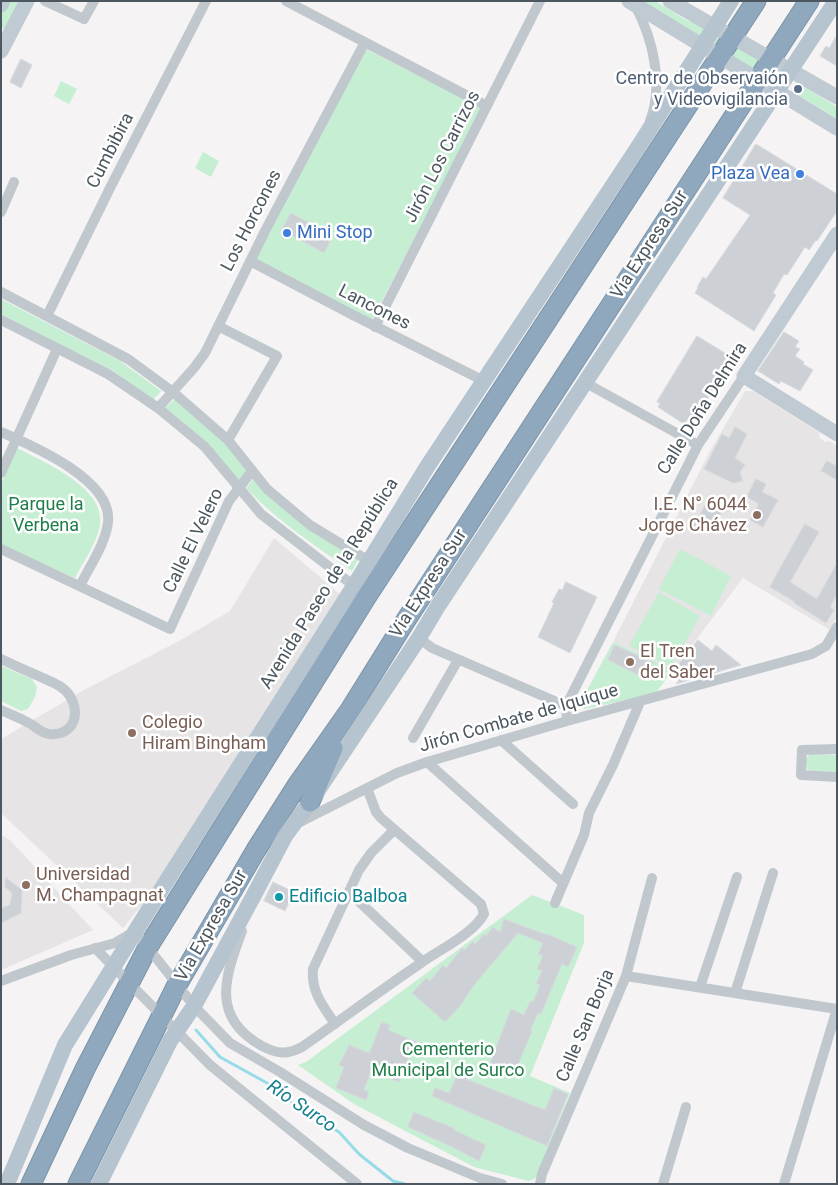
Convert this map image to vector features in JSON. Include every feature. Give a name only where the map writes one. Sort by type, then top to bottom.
[{"type":"highway","points":[[31,1184],[85,1068],[148,947],[367,596],[756,1]]},
{"type":"highway","name":"Via Expresa Sur","points":[[78,1184],[177,985],[256,850],[298,784],[350,710],[406,620],[809,1]]},
{"type":"highway","points":[[310,802],[350,710]]},
{"type":"main road","points":[[1,5],[3,1]]},
{"type":"main road","points":[[1,51],[6,33],[27,1]]},
{"type":"main road","points":[[663,1],[685,14],[697,16]]},
{"type":"main road","points":[[670,1],[837,98]]},
{"type":"main road","name":"Avenida Paseo de la República","points":[[7,1184],[65,1045],[427,467],[637,149],[731,1]]},
{"type":"main road","points":[[98,1184],[176,1031],[194,1006],[284,836],[310,802],[419,638],[836,1]]},
{"type":"main road","points":[[632,2],[837,128]]},
{"type":"main road","name":"Calle Doña Delmira","points":[[744,376],[837,234]]},
{"type":"main road","points":[[744,376],[837,434]]},
{"type":"street","points":[[45,1],[84,19],[94,1]]},
{"type":"street","name":"Cumbibira","points":[[47,316],[206,1]]},
{"type":"street","points":[[286,1],[487,106]]},
{"type":"street","name":"Jirón Los Carrizos","points":[[375,327],[540,1]]},
{"type":"street","name":"Avenida Paseo de la República","points":[[632,2],[646,29],[651,46],[656,86],[651,118],[637,149]]},
{"type":"street","name":"Los Horcones","points":[[158,408],[194,368],[204,353],[365,42]]},
{"type":"street","points":[[1,212],[14,182]]},
{"type":"street","name":"Lancones","points":[[250,261],[375,327],[484,381]]},
{"type":"street","points":[[1,292],[128,359],[173,392],[228,440],[267,489],[310,525],[369,562]]},
{"type":"street","points":[[1,320],[108,374],[158,408],[205,447],[261,514],[354,586]]},
{"type":"street","points":[[218,326],[277,356],[228,440]]},
{"type":"street","points":[[1,473],[57,349]]},
{"type":"street","name":"Calle Doña Delmira","points":[[566,706],[698,445],[744,376]]},
{"type":"street","points":[[586,383],[698,445]]},
{"type":"street","points":[[1,432],[57,459],[80,475],[101,496],[109,521],[106,533],[80,586],[1,549]]},
{"type":"street","name":"Calle El Velero","points":[[80,586],[170,629],[229,501],[252,470]]},
{"type":"street","name":"Jirón Combate de Iquique","points":[[294,824],[397,773],[427,762],[567,721],[812,654],[826,646],[837,627]]},
{"type":"street","points":[[419,638],[432,648],[566,706],[567,721]]},
{"type":"street","points":[[1,659],[60,686],[72,697],[76,712],[71,726],[52,734],[43,732],[1,710]]},
{"type":"street","points":[[413,738],[458,660]]},
{"type":"street","points":[[555,903],[584,835],[589,813],[613,765],[640,702]]},
{"type":"street","points":[[501,740],[573,804]]},
{"type":"street","points":[[837,749],[802,750],[801,775],[837,777]]},
{"type":"street","points":[[427,762],[563,883]]},
{"type":"street","points":[[254,895],[229,966],[225,989],[231,1015],[239,1028],[258,1043],[276,1052],[294,1051],[475,926],[484,914],[481,904],[394,830],[376,812],[367,788]]},
{"type":"street","points":[[335,1024],[317,998],[312,979],[313,969],[364,861],[394,830]]},
{"type":"street","points":[[735,993],[773,873]]},
{"type":"street","points":[[700,987],[737,877]]},
{"type":"street","name":"Calle San Borja","points":[[540,1184],[542,1174],[626,976],[652,878]]},
{"type":"street","points":[[349,892],[422,961]]},
{"type":"street","points":[[1,982],[71,955],[115,943],[135,931],[194,1006],[230,1043],[364,1125],[408,1148],[480,1178],[502,1184]]},
{"type":"street","points":[[95,948],[176,1031],[226,1078],[358,1184]]},
{"type":"street","points":[[626,976],[735,993],[836,1017],[784,1184]]},
{"type":"street","points":[[663,1184],[686,1108]]},
{"type":"shaded area","name":"I.E. N° 6044 Jorge Chávez","points":[[745,391],[753,391],[819,432],[820,438],[825,442],[829,441],[837,446],[837,617],[830,630],[743,578],[673,670],[613,642],[709,453]]},
{"type":"shaded area","name":"Colegio Hiram Bingham","points":[[274,538],[342,596],[147,899],[123,928],[1,813],[1,739],[82,691],[179,641],[230,611]]},
{"type":"shaded area","name":"Universidad M. Champagnat","points":[[1,835],[10,840],[93,930],[1,970]]},
{"type":"green space","points":[[7,1],[23,1],[8,31],[1,28],[1,12]]},
{"type":"green space","points":[[639,1],[655,1],[688,21],[696,20],[780,69],[771,83]]},
{"type":"green space","points":[[366,49],[482,108],[372,320],[254,259]]},
{"type":"green space","points":[[61,81],[77,89],[69,104],[54,96]]},
{"type":"green space","points":[[796,81],[837,107],[837,119],[791,91],[792,89],[801,95],[805,89],[795,83]]},
{"type":"green space","points":[[203,152],[219,161],[211,177],[195,168]]},
{"type":"green space","points":[[1,299],[120,361],[161,391],[153,400],[112,370],[1,314]]},
{"type":"green space","points":[[176,398],[226,441],[248,470],[239,482],[164,409]]},
{"type":"green space","name":"Parque la Verbena","points":[[17,448],[71,478],[93,499],[99,512],[100,525],[96,539],[75,578],[1,545],[1,484]]},
{"type":"green space","points":[[253,479],[359,558],[352,571],[297,533],[259,501],[247,489]]},
{"type":"green space","points":[[680,549],[731,576],[711,616],[659,589]]},
{"type":"green space","points":[[659,592],[700,616],[671,667],[629,646]]},
{"type":"green space","points":[[613,642],[673,670],[655,694],[584,709],[580,703]]},
{"type":"green space","points":[[1,666],[32,679],[37,687],[35,697],[28,709],[21,711],[1,701]]},
{"type":"green space","points":[[810,754],[837,755],[837,772],[807,770],[805,760]]},
{"type":"green space","name":"Cementerio Municipal de Surco","points":[[532,895],[584,915],[584,943],[530,1076],[570,1093],[536,1178],[529,1181],[474,1167],[354,1104],[298,1065],[306,1062]]},
{"type":"building","points":[[837,35],[837,66],[820,56],[826,46],[829,48]]},
{"type":"building","points":[[21,59],[32,65],[21,88],[10,82]]},
{"type":"building","points":[[756,144],[837,194],[837,211],[817,241],[809,250],[805,247],[787,275],[784,274],[773,293],[776,295],[754,331],[695,293],[703,277],[706,279],[750,215],[723,198]]},
{"type":"building","points":[[291,213],[333,236],[324,253],[282,230]]},
{"type":"building","points":[[784,332],[799,341],[795,347],[800,349],[795,356],[813,370],[800,391],[781,381],[779,384],[758,371]]},
{"type":"building","points":[[697,336],[733,358],[694,421],[689,418],[684,424],[658,407],[660,403],[657,402]]},
{"type":"building","points":[[735,427],[747,434],[735,458],[745,465],[740,472],[743,481],[733,483],[704,469],[722,434],[729,438]]},
{"type":"building","points":[[827,461],[837,466],[837,480],[821,471]]},
{"type":"building","points":[[756,479],[766,484],[762,492],[778,500],[763,527],[750,520],[759,504],[747,497]]},
{"type":"building","points":[[707,502],[723,510],[710,534],[694,526]]},
{"type":"building","points":[[805,524],[819,532],[790,582],[817,599],[837,563],[837,594],[830,607],[834,610],[826,623],[770,587]]},
{"type":"building","points":[[566,582],[597,597],[570,653],[538,637],[554,603],[552,602],[559,589],[562,590]]},
{"type":"building","points":[[698,640],[712,651],[716,645],[741,665],[676,684],[679,680],[674,676],[681,667],[678,665]]},
{"type":"building","points":[[615,645],[653,663],[645,678],[608,660]]},
{"type":"building","points":[[6,878],[22,890],[21,913],[1,923],[1,908],[10,905],[12,893],[5,887]]},
{"type":"building","name":"Edificio Balboa","points":[[273,882],[294,892],[285,911],[264,901]]},
{"type":"building","points":[[504,919],[577,947],[568,967],[562,964],[541,1014],[538,1013],[530,1031],[532,1031],[512,1079],[488,1068],[511,1009],[524,1015],[530,1001],[533,1002],[540,985],[536,983],[542,971],[537,969],[543,956],[538,954],[543,943],[518,933],[445,1022],[412,993],[426,978],[430,981],[443,965],[446,968],[462,948],[465,950],[473,941],[475,944],[484,934],[486,936],[493,927],[500,932]]},
{"type":"building","points":[[382,1022],[390,1025],[388,1030],[421,1044],[418,1052],[412,1049],[399,1082],[371,1071],[364,1090],[369,1092],[366,1100],[336,1088],[344,1067],[339,1065],[349,1045],[369,1053]]},
{"type":"building","points":[[459,1071],[468,1076],[466,1079],[545,1110],[554,1088],[568,1094],[547,1146],[432,1096],[435,1088],[449,1093]]},
{"type":"building","points":[[414,1112],[455,1129],[486,1145],[479,1161],[408,1127]]},
{"type":"waterway","name":"Río Surco","points":[[196,1030],[220,1057],[276,1088],[298,1108],[339,1132],[359,1154],[393,1181],[405,1184]]},
{"type":"place","name":"Centro de Observaión y Videovigilancia","points":[[798,89]]},
{"type":"place","name":"Plaza Vea","points":[[800,174]]},
{"type":"place","name":"Mini Stop","points":[[287,233]]},
{"type":"place","name":"I.E. N° 6044 Jorge Chávez","points":[[757,515]]},
{"type":"place","name":"El Tren del Saber","points":[[630,662]]},
{"type":"place","name":"Colegio Hiram Bingham","points":[[132,733]]},
{"type":"place","name":"Universidad M. Champagnat","points":[[26,885]]},
{"type":"place","name":"Edificio Balboa","points":[[279,897]]}]
